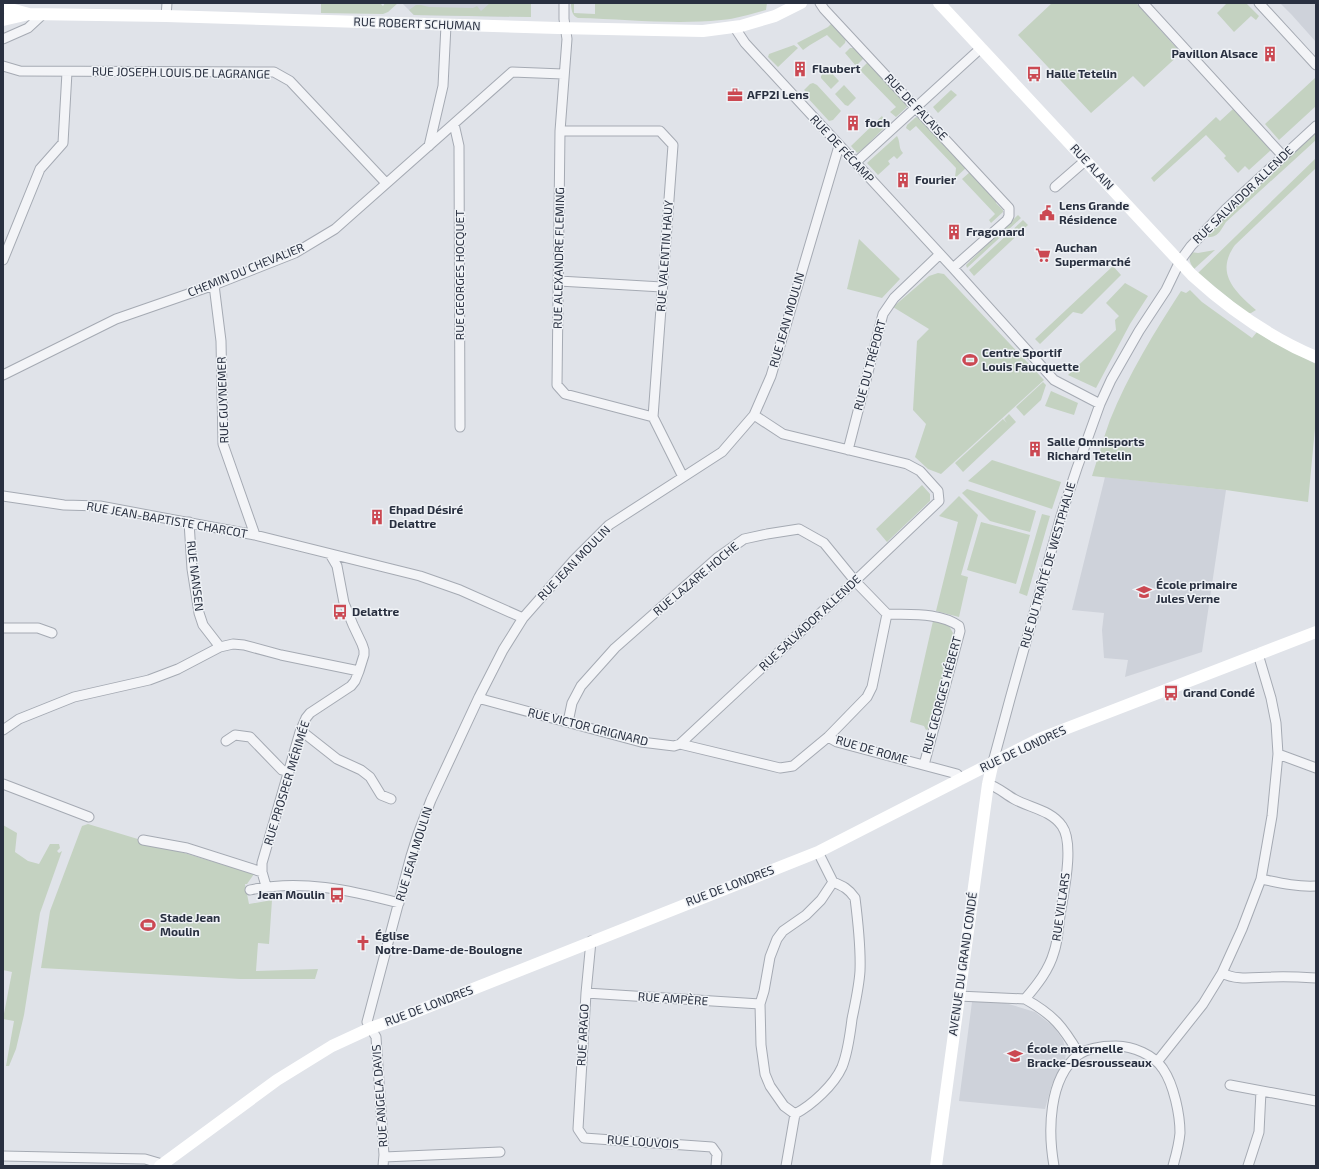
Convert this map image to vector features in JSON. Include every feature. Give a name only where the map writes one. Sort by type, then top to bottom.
[{"type":"street","points":[[166,16],[167,3]]},
{"type":"street","name":"RUE ALEXANDRE FLEMING","points":[[564,3],[567,39],[563,74],[560,131],[557,385],[565,394],[652,417]]},
{"type":"street","name":"RUE ROBERT SCHUMAN","points":[[4,7],[29,14],[42,15],[166,16],[703,31],[734,28],[775,16],[802,3]]},
{"type":"street","name":"RUE DE FALAISE","points":[[820,3],[1009,208],[1010,213],[1007,220],[953,268]]},
{"type":"street","name":"RUE ALAIN","points":[[939,3],[1192,275],[1227,304],[1280,339],[1316,357]]},
{"type":"street","points":[[1143,3],[1284,156]]},
{"type":"street","points":[[1259,3],[1316,65]]},
{"type":"street","name":"RUE ROBERT SCHUMAN","points":[[3,20],[29,14]]},
{"type":"street","points":[[3,39],[28,28],[42,15]]},
{"type":"street","points":[[429,146],[443,86],[446,25]]},
{"type":"street","name":"RUE DE FÉCAMP","points":[[734,28],[741,39],[953,268],[1054,380],[1100,404]]},
{"type":"street","points":[[855,163],[981,48]]},
{"type":"street","name":"RUE JOSEPH LOUIS DE LAGRANGE","points":[[3,66],[20,71],[274,72],[290,81],[386,183]]},
{"type":"street","points":[[3,260],[40,169],[63,143],[66,72]]},
{"type":"street","name":"CHEMIN DU CHEVALIER","points":[[3,375],[116,319],[214,285],[295,253],[335,229],[512,72],[563,74]]},
{"type":"street","name":"RUE GEORGES HOCQUET","points":[[454,124],[459,146],[460,426]]},
{"type":"street","name":"RUE SALVADOR ALLENDE","points":[[1166,290],[1180,261],[1191,246],[1226,209],[1316,126]]},
{"type":"street","name":"RUE VALENTIN HAUY","points":[[560,131],[660,131],[673,145],[652,417]]},
{"type":"street","name":"RUE JEAN MOULIN","points":[[371,1028],[367,1022],[418,834],[431,800],[479,697],[503,650],[522,618],[574,560],[610,525],[722,452],[754,415],[771,376],[839,146]]},
{"type":"street","points":[[1055,187],[1086,160]]},
{"type":"street","name":"RUE DU TRÉPORT","points":[[848,450],[883,314],[894,298],[940,254]]},
{"type":"street","points":[[559,280],[662,287]]},
{"type":"street","name":"RUE GUYNEMER","points":[[214,285],[221,341],[223,444],[255,535]]},
{"type":"street","name":"RUE DU TRAÎTÉ DE WESTPHALIE","points":[[993,762],[1061,516],[1100,404],[1111,380],[1136,335],[1166,290]]},
{"type":"street","points":[[754,415],[783,434],[848,450]]},
{"type":"street","points":[[652,417],[683,477]]},
{"type":"street","name":"RUE SALVADOR ALLENDE","points":[[680,744],[939,501],[938,491],[920,471],[907,464],[848,450]]},
{"type":"street","name":"RUE JEAN-BAPTISTE CHARCOT","points":[[3,496],[64,505],[100,506],[255,535],[420,576],[460,590],[522,618]]},
{"type":"street","name":"RUE NANSEN","points":[[189,522],[192,569],[199,612],[203,625],[220,647]]},
{"type":"street","name":"RUE LAZARE HOCHE","points":[[568,722],[572,702],[581,686],[615,648],[717,558],[744,539],[799,529],[824,543],[855,581]]},
{"type":"street","points":[[3,730],[19,719],[74,697],[149,680],[178,669],[220,647],[233,644],[244,645],[281,655],[359,671],[364,650],[344,603],[337,566],[330,554]]},
{"type":"street","points":[[828,737],[867,697],[872,687],[887,614],[855,581]]},
{"type":"street","name":"RUE GEORGES HÉBERT","points":[[887,614],[923,615],[936,617],[954,623],[958,626],[960,631],[924,765]]},
{"type":"street","points":[[3,628],[38,628],[52,634]]},
{"type":"street","name":"RUE DE LONDRES","points":[[161,1165],[277,1080],[332,1046],[371,1028],[405,1016],[818,852],[1039,739],[1316,632]]},
{"type":"street","points":[[1156,1062],[1203,1004],[1222,973],[1242,929],[1261,879],[1272,816],[1278,754],[1276,723],[1272,698],[1258,654]]},
{"type":"street","name":"RUE PROSPER MÉRIMÉE","points":[[266,886],[262,872],[262,863],[300,732],[306,718],[310,713],[351,686],[359,671]]},
{"type":"street","name":"RUE VICTOR GRIGNARD","points":[[479,697],[485,700],[641,742],[674,746],[680,744],[780,768],[793,766],[828,737]]},
{"type":"street","points":[[300,732],[304,733],[337,759],[361,770],[370,777],[381,795],[391,799]]},
{"type":"street","points":[[226,741],[235,735],[250,737],[282,770],[289,772]]},
{"type":"street","name":"RUE DE ROME","points":[[828,737],[837,742],[957,774],[961,779]]},
{"type":"street","points":[[1278,754],[1316,768]]},
{"type":"street","name":"AVENUE DU GRAND CONDÉ","points":[[936,1166],[958,996],[988,784],[993,762]]},
{"type":"street","points":[[3,784],[89,817]]},
{"type":"street","name":"RUE VILLARS","points":[[988,784],[995,786],[1011,798],[1025,805],[1051,815],[1063,827],[1065,833],[1068,856],[1054,953],[1046,971],[1025,999]]},
{"type":"street","points":[[143,840],[187,848],[262,872]]},
{"type":"street","points":[[786,1166],[795,1114],[806,1107],[825,1090],[842,1068],[849,1039],[860,973],[860,947],[855,898],[843,886],[833,882],[818,852]]},
{"type":"street","points":[[1261,879],[1305,887],[1316,886]]},
{"type":"street","points":[[795,1114],[784,1106],[770,1086],[764,1074],[761,1045],[760,1004],[764,991],[770,957],[777,939],[783,931],[806,915],[816,905],[833,882]]},
{"type":"street","points":[[250,890],[266,886],[289,885],[332,888],[356,892],[399,903]]},
{"type":"street","name":"RUE ARAGO","points":[[578,1129],[586,993],[591,941]]},
{"type":"street","points":[[1222,973],[1229,977],[1237,978],[1277,976],[1316,978]]},
{"type":"street","name":"RUE AMPÈRE","points":[[586,993],[760,1004]]},
{"type":"street","points":[[958,996],[1025,999],[1038,1006],[1058,1022],[1066,1031],[1079,1054]]},
{"type":"street","name":"RUE ANGELA DAVIS","points":[[371,1028],[376,1037],[384,1162]]},
{"type":"street","points":[[1054,1166],[1050,1118],[1056,1089],[1071,1062],[1079,1054],[1090,1050],[1102,1047],[1122,1046],[1145,1054],[1163,1069],[1168,1078],[1179,1119],[1179,1143],[1173,1166]]},
{"type":"street","points":[[1230,1085],[1316,1101]]},
{"type":"street","points":[[1248,1166],[1259,1132],[1261,1090]]},
{"type":"street","name":"RUE LOUVOIS","points":[[578,1129],[584,1138],[712,1147],[717,1154],[716,1166]]},
{"type":"street","points":[[384,1162],[500,1152]]},
{"type":"street","points":[[3,1156],[145,1159],[161,1165]]},
{"type":"shaded area","points":[[402,3],[531,3],[531,17],[414,15]]},
{"type":"shaded area","points":[[1280,3],[1316,3],[1316,42],[1291,14]]},
{"type":"shaded area","name":"École primaire Jules Verne","points":[[1105,477],[1226,490],[1202,652],[1125,677],[1128,660],[1104,658],[1102,630],[1104,613],[1072,610]]},
{"type":"shaded area","name":"École maternelle Bracke-Desrousseaux","points":[[972,1002],[1002,1002],[1035,1012],[1054,1027],[1063,1040],[1066,1051],[1065,1062],[1052,1084],[1045,1109],[959,1101]]},
{"type":"green space","points":[[321,3],[380,3],[383,6],[385,3],[398,3],[388,12],[383,14],[321,13]]},
{"type":"green space","points":[[490,3],[531,3],[531,17],[414,15],[409,10],[416,5],[421,5],[429,7],[473,8],[477,6],[481,11]]},
{"type":"green space","points":[[571,3],[574,3],[574,13],[595,14],[595,3],[767,3],[766,10],[738,17],[721,20],[685,22],[578,18],[573,14]]},
{"type":"green space","points":[[1052,3],[1136,3],[1181,53],[1144,87],[1133,76],[1091,113],[1018,35]]},
{"type":"green space","points":[[1227,3],[1246,3],[1259,16],[1256,20],[1251,16],[1234,32],[1217,13]]},
{"type":"green space","points":[[832,23],[846,39],[845,43],[840,48],[827,35],[803,50],[797,43],[828,27]]},
{"type":"green space","points":[[794,45],[798,48],[778,67],[768,57],[769,54]]},
{"type":"green space","points":[[850,48],[855,48],[864,58],[856,66],[845,53]]},
{"type":"green space","points":[[868,62],[905,103],[907,107],[896,117],[890,112],[896,107],[860,70]]},
{"type":"green space","points":[[826,67],[839,81],[831,89],[821,78]]},
{"type":"green space","points":[[1315,78],[1316,106],[1279,140],[1265,124]]},
{"type":"green space","points":[[813,83],[817,85],[841,111],[833,120],[829,121],[805,95],[807,93],[804,90]]},
{"type":"green space","points":[[844,85],[856,98],[848,106],[845,105],[835,94]]},
{"type":"green space","points":[[951,90],[957,95],[938,113],[933,107]]},
{"type":"green space","points":[[1233,109],[1271,150],[1249,170],[1245,166],[1238,173],[1224,158],[1226,156],[1206,135],[1154,182],[1151,178],[1216,117],[1220,121]]},
{"type":"green space","points":[[882,116],[887,125],[857,153],[851,146]]},
{"type":"green space","points":[[916,117],[919,118],[966,168],[955,178],[956,168],[916,126],[910,131],[906,128],[907,125]]},
{"type":"green space","points":[[1316,130],[1316,140],[1226,222],[1218,234],[1212,237],[1204,237]]},
{"type":"green space","points":[[897,136],[903,153],[897,159],[894,156],[888,161],[890,164],[878,175],[867,163]]},
{"type":"green space","points":[[1316,158],[1315,169],[1235,245],[1229,255],[1227,273],[1230,281],[1241,296],[1256,310],[1251,313],[1247,313],[1198,273]]},
{"type":"green space","points":[[970,172],[996,200],[996,203],[1003,210],[1003,212],[991,223],[989,220],[995,214],[962,179]]},
{"type":"green space","points":[[1018,215],[1021,218],[967,268],[966,265]]},
{"type":"green space","points":[[1023,220],[1028,225],[974,276],[969,270]]},
{"type":"green space","points":[[859,239],[900,279],[882,298],[847,289]]},
{"type":"green space","points":[[1215,250],[1194,269],[1190,261],[1191,252],[1198,253]]},
{"type":"green space","points":[[1113,266],[1121,275],[1082,314],[1073,312],[1040,344],[1035,339]]},
{"type":"green space","name":"Centre Sportif Louis Faucquette","points":[[938,273],[944,274],[1044,380],[941,474],[928,469],[915,457],[926,424],[913,410],[917,341],[929,329],[893,307],[929,276]]},
{"type":"green space","points":[[1125,283],[1148,296],[1130,324],[1096,388],[1068,375],[1116,330],[1115,320],[1119,316],[1106,303]]},
{"type":"green space","points":[[1190,290],[1202,302],[1252,338],[1257,332],[1316,364],[1316,418],[1308,502],[1226,490],[1092,476],[1110,420],[1125,386],[1181,291],[1186,293]]},
{"type":"green space","points":[[1043,382],[1046,385],[1041,400],[1024,416],[1016,407]]},
{"type":"green space","points":[[1051,391],[1078,403],[1074,415],[1045,406]]},
{"type":"green space","points":[[1009,414],[1016,422],[963,472],[955,463],[1003,419],[1007,423],[1004,419]]},
{"type":"green space","points":[[992,460],[1061,482],[1052,509],[968,481]]},
{"type":"green space","points":[[922,485],[930,494],[930,501],[887,542],[876,529]]},
{"type":"green space","points":[[967,489],[1036,511],[1030,532],[990,521],[962,493]]},
{"type":"green space","points":[[959,496],[978,515],[961,575],[968,577],[959,617],[936,611],[958,522],[939,516]]},
{"type":"green space","points":[[1042,514],[1050,516],[1027,596],[1019,593]]},
{"type":"green space","points":[[981,522],[1030,535],[1016,584],[967,570]]},
{"type":"green space","points":[[933,621],[948,624],[953,633],[930,728],[926,730],[924,726],[910,722]]},
{"type":"green space","points":[[88,824],[254,874],[247,884],[245,884],[249,904],[272,900],[269,944],[258,943],[256,971],[318,969],[315,979],[240,979],[41,968],[50,911],[82,826]]},
{"type":"green space","points":[[3,825],[17,833],[15,852],[28,861],[39,864],[50,844],[59,844],[60,848],[57,851],[59,853],[62,851],[40,913],[24,1015],[16,1049],[9,1066],[6,1066],[14,1021],[3,1019],[12,972],[3,970]]},
{"type":"place","name":"Pavillon Alsace","points":[[1270,54]]},
{"type":"place","name":"Flaubert","points":[[800,69]]},
{"type":"place","name":"Halle Tetelin","points":[[1034,74]]},
{"type":"place","name":"AFP2I Lens","points":[[735,95]]},
{"type":"place","name":"foch","points":[[853,123]]},
{"type":"place","name":"Fourier","points":[[903,180]]},
{"type":"place","name":"Lens Grande Résidence","points":[[1047,213]]},
{"type":"place","name":"Fragonard","points":[[954,232]]},
{"type":"place","name":"Auchan Supermarché","points":[[1043,255]]},
{"type":"place","name":"Centre Sportif Louis Faucquette","points":[[970,360]]},
{"type":"place","name":"Salle Omnisports Richard Tetelin","points":[[1035,449]]},
{"type":"place","name":"Ehpad Désiré Delattre","points":[[377,517]]},
{"type":"place","name":"École primaire Jules Verne","points":[[1144,592]]},
{"type":"place","name":"Delattre","points":[[340,612]]},
{"type":"place","name":"Grand Condé","points":[[1171,693]]},
{"type":"place","name":"Jean Moulin","points":[[337,895]]},
{"type":"place","name":"Stade Jean Moulin","points":[[148,925]]},
{"type":"place","name":"Église Notre-Dame-de-Boulogne","points":[[363,943]]},
{"type":"place","name":"École maternelle Bracke-Desrousseaux","points":[[1015,1056]]}]
